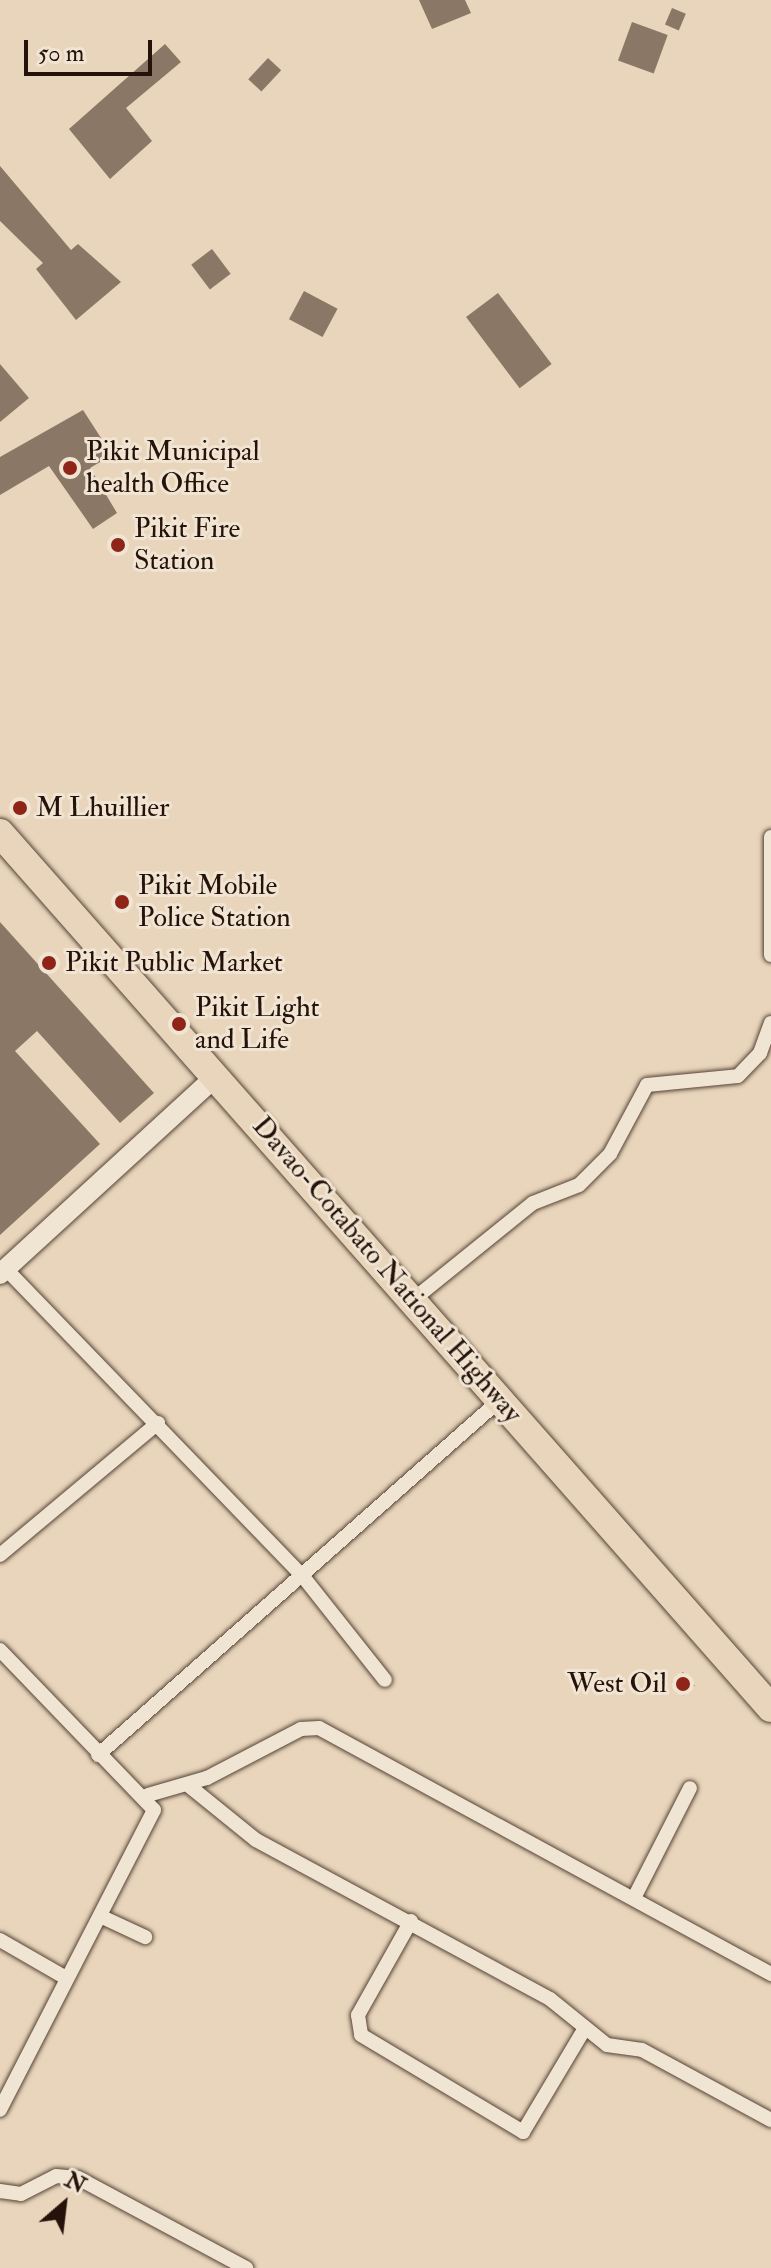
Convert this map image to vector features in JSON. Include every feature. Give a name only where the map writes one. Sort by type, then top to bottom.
[{"type":"highway","name":"Davao-Cotabato National Highway","points":[[0,833],[414,1299],[771,1708]]},
{"type":"street","points":[[771,837],[771,955]]},
{"type":"street","points":[[414,1299],[533,1203],[579,1185],[618,1142],[647,1085],[738,1076],[760,1053],[771,1023]]},
{"type":"street","points":[[216,1076],[3,1272],[158,1423],[301,1574],[385,1680]]},
{"type":"street","points":[[98,1755],[501,1399]]},
{"type":"street","points":[[0,1555],[158,1423]]},
{"type":"street","points":[[0,1650],[98,1755],[148,1795],[152,1822],[66,1978],[0,2110]]},
{"type":"street","points":[[148,1795],[188,1785],[301,1729],[319,1728],[635,1896],[771,1974]]},
{"type":"street","points":[[188,1785],[256,1840],[411,1921],[550,1999],[607,2045],[642,2050],[771,2120]]},
{"type":"street","points":[[635,1896],[690,1788]]},
{"type":"street","points":[[100,1916],[145,1937]]},
{"type":"street","points":[[411,1921],[358,2015],[361,2035],[523,2132],[585,2028]]},
{"type":"street","points":[[0,1940],[66,1978]]},
{"type":"street","points":[[0,2191],[21,2194],[56,2176],[78,2178],[246,2268]]},
{"type":"building","points":[[419,0],[465,0],[471,13],[432,29]]},
{"type":"building","points":[[672,8],[686,14],[679,30],[665,25]]},
{"type":"building","points":[[632,22],[668,35],[654,74],[618,61]]},
{"type":"building","points":[[165,44],[181,62],[126,108],[152,141],[110,179],[69,129]]},
{"type":"building","points":[[268,58],[281,70],[261,91],[248,79]]},
{"type":"building","points":[[0,166],[71,250],[78,244],[121,282],[76,320],[36,269],[43,263],[0,221]]},
{"type":"building","points":[[212,249],[231,274],[210,289],[191,265]]},
{"type":"building","points":[[304,291],[338,309],[323,337],[289,319]]},
{"type":"building","points":[[498,293],[552,364],[520,388],[466,317]]},
{"type":"building","points":[[0,364],[29,398],[0,422]]},
{"type":"building","points":[[83,410],[112,455],[90,468],[117,513],[93,529],[49,466],[0,495],[0,457]]},
{"type":"building","points":[[0,922],[154,1093],[120,1123],[37,1031],[15,1051],[100,1144],[0,1235]]},
{"type":"building","name":"West Oil","points":[[683,1672],[695,1686],[683,1695],[672,1682]]},
{"type":"place","name":"Pikit Municipal health Office","points":[[70,468]]},
{"type":"place","name":"Pikit Fire Station","points":[[118,545]]},
{"type":"place","name":"M Lhuillier","points":[[20,808]]},
{"type":"place","name":"Pikit Mobile Police Station","points":[[122,902]]},
{"type":"place","name":"Pikit Public Market","points":[[49,963]]},
{"type":"place","name":"Pikit Light and Life","points":[[179,1024]]},
{"type":"place","name":"West Oil","points":[[683,1684]]}]
